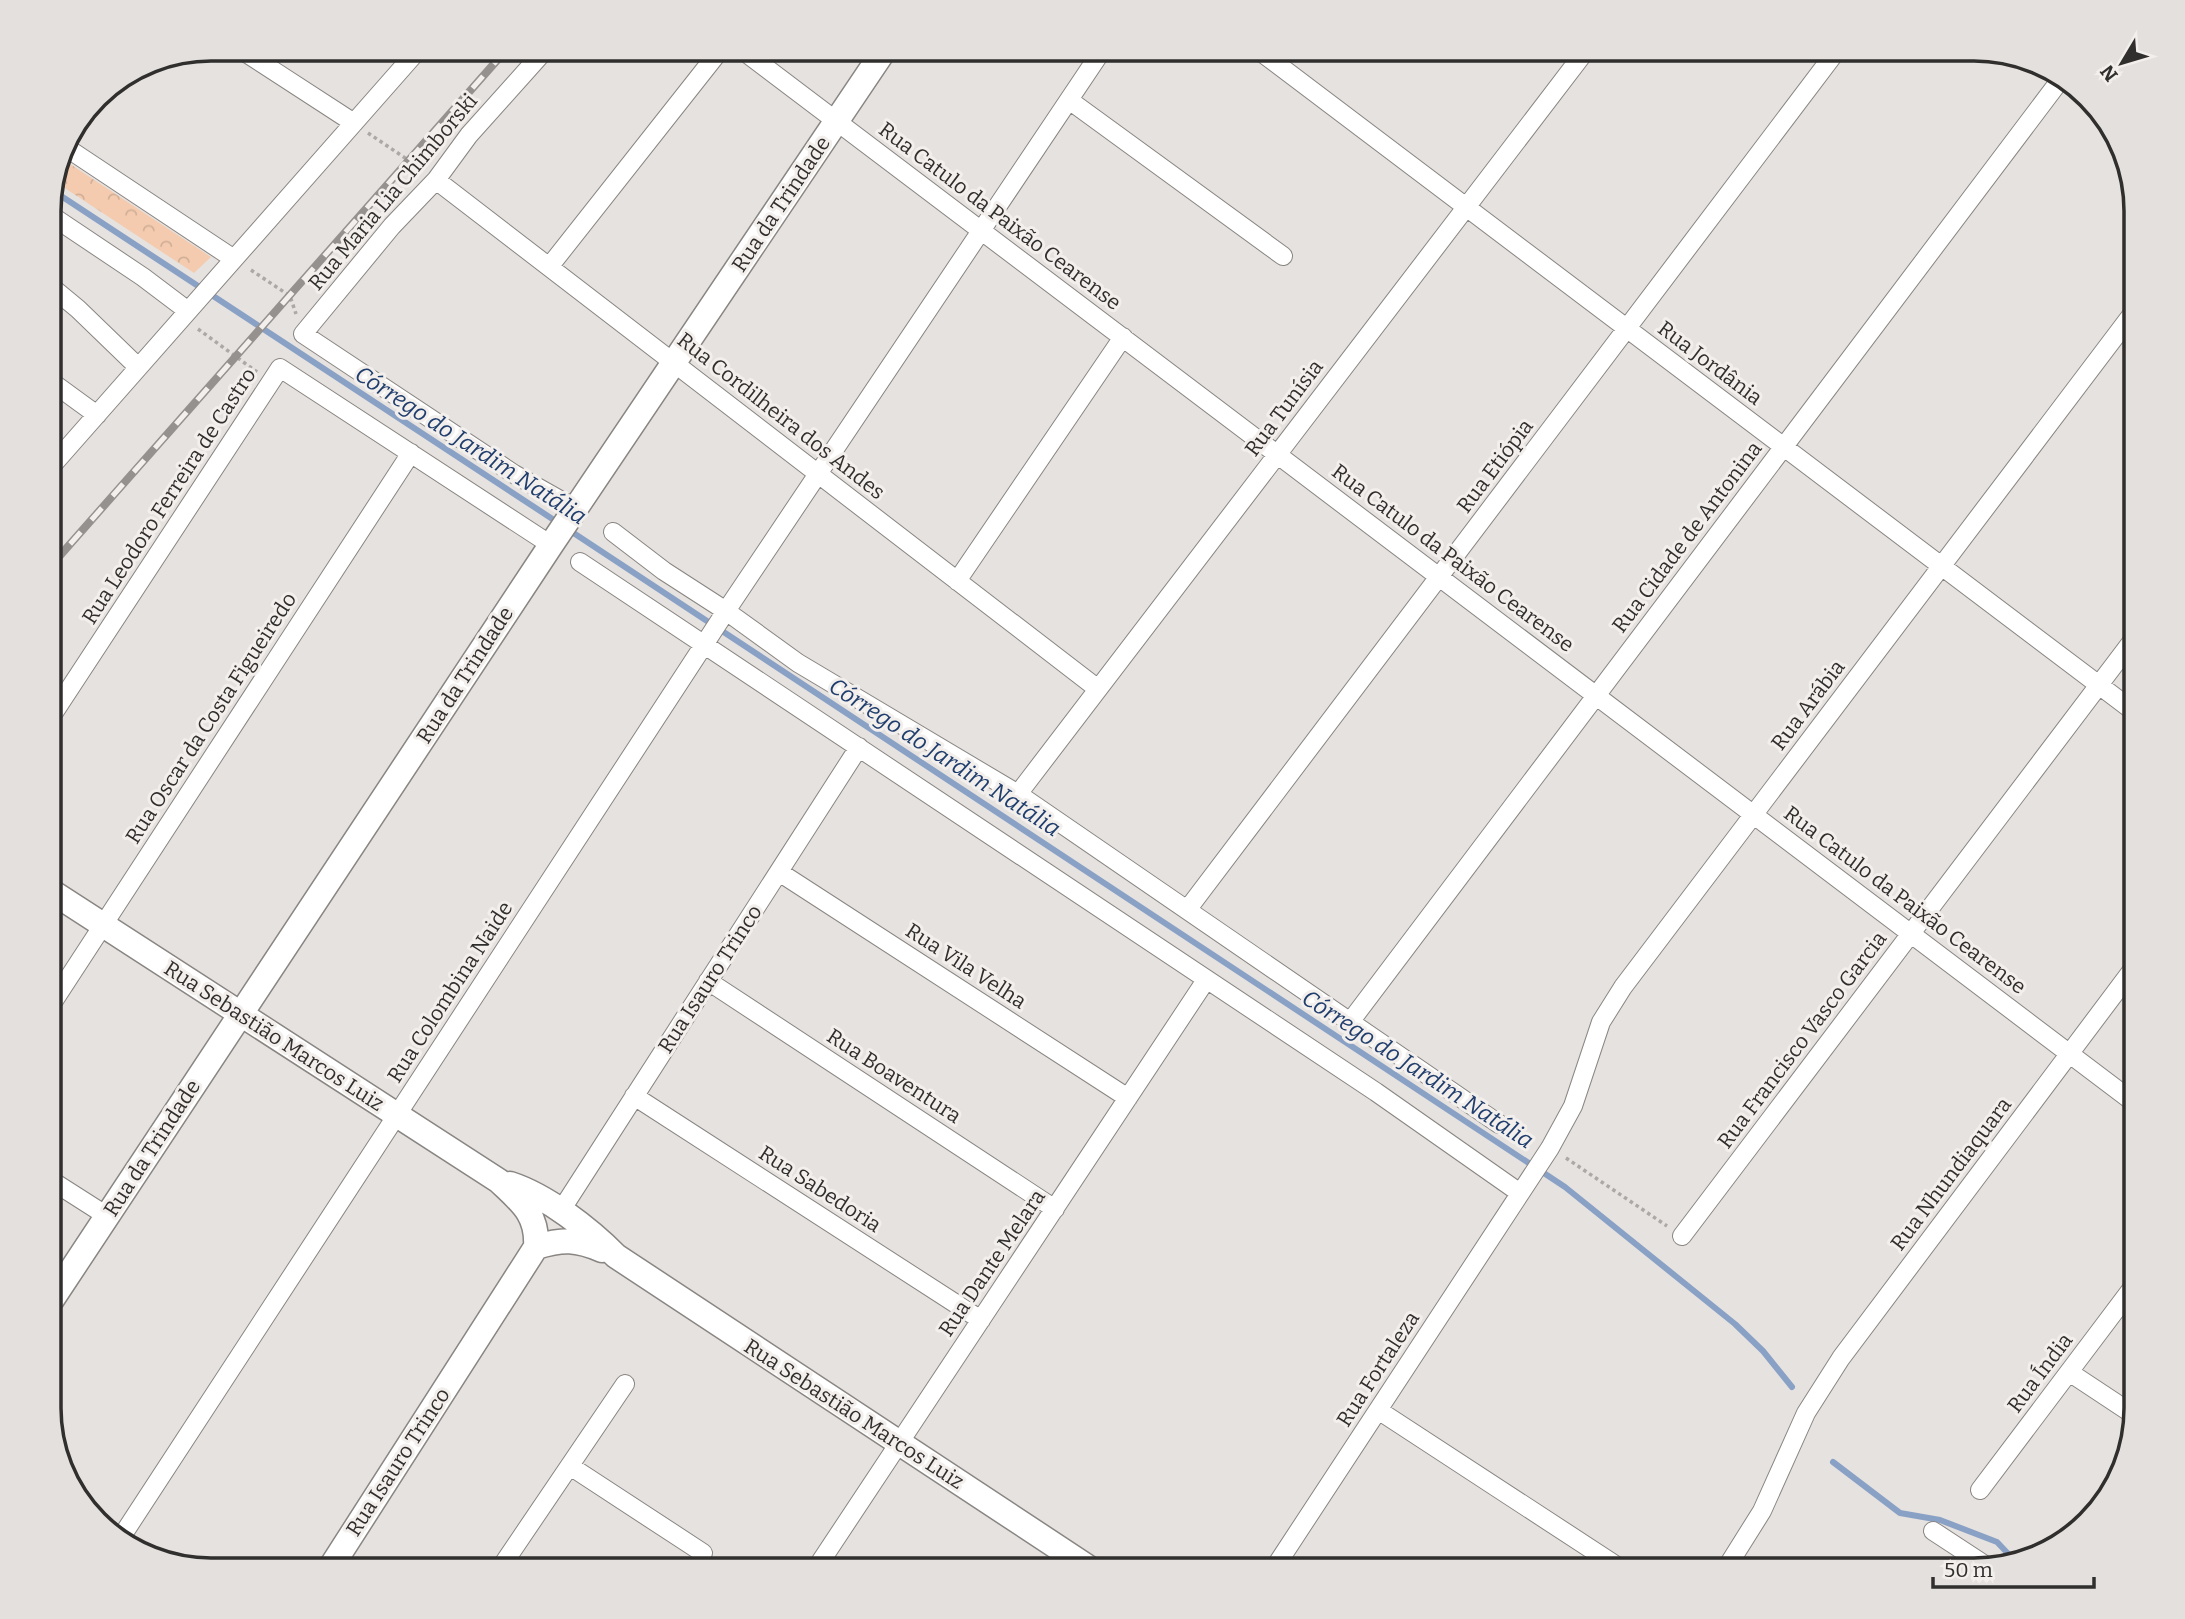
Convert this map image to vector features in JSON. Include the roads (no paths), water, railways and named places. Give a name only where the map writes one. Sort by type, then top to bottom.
[{"type":"main road","name":"Rua da Trindade","points":[[62,1284],[551,545],[877,61]]},
{"type":"main road","name":"Rua Sebastião Marcos Luiz","points":[[62,898],[499,1181],[532,1193],[592,1233],[616,1256],[1074,1558]]},
{"type":"main road","name":"Rua Sebastião Marcos Luiz","points":[[499,1181],[530,1214],[536,1234],[536,1247],[567,1240],[584,1243],[616,1256]]},
{"type":"main road","name":"Rua Isauro Trinco","points":[[337,1558],[536,1247]]},
{"type":"street","points":[[258,61],[354,124]]},
{"type":"street","points":[[62,453],[409,61]]},
{"type":"street","name":"Rua Maria Lia Chimborski","points":[[535,61],[469,135],[436,180],[392,226],[303,334],[514,474],[576,509]]},
{"type":"street","points":[[549,267],[712,61]]},
{"type":"street","name":"Rua Catulo da Paixão Cearense","points":[[757,61],[2124,1095]]},
{"type":"street","name":"Rua Colombina Naide","points":[[125,1531],[726,611],[1095,61]]},
{"type":"street","name":"Rua Jordânia","points":[[1273,61],[2124,704]]},
{"type":"street","name":"Rua Tunísia","points":[[1018,794],[1578,61]]},
{"type":"street","name":"Rua Etiópia","points":[[1187,909],[1829,61]]},
{"type":"street","name":"Rua Cidade de Antonina","points":[[1350,1022],[2056,86]]},
{"type":"street","points":[[1069,100],[1283,256]]},
{"type":"street","points":[[74,152],[234,259]]},
{"type":"street","name":"Rua Cordilheira dos Andes","points":[[436,180],[1098,689]]},
{"type":"street","points":[[62,223],[189,311]]},
{"type":"street","points":[[62,296],[138,368]]},
{"type":"street","name":"Rua Arábia","points":[[1550,1148],[1573,1106],[1598,1030],[1610,1006],[2124,325]]},
{"type":"street","points":[[957,581],[1123,337]]},
{"type":"street","name":"Rua Leodoro Ferreira de Castro","points":[[62,700],[276,375],[411,453]]},
{"type":"street","points":[[62,390],[96,415]]},
{"type":"street","points":[[411,453],[551,545]]},
{"type":"street","name":"Rua Oscar da Costa Figueiredo","points":[[62,988],[411,453]]},
{"type":"street","points":[[613,532],[664,571],[806,668],[1018,794],[1499,1124]]},
{"type":"street","points":[[580,562],[1376,1092],[1520,1193]]},
{"type":"street","name":"Rua Francisco Vasco Garcia","points":[[1682,1236],[2124,652]]},
{"type":"street","name":"Rua Isauro Trinco","points":[[560,1212],[859,747]]},
{"type":"street","name":"Rua Vila Velha","points":[[779,872],[1128,1098]]},
{"type":"street","name":"Rua Dante Melara","points":[[823,1558],[1206,980]]},
{"type":"street","name":"Rua Boaventura","points":[[708,981],[1055,1209]]},
{"type":"street","name":"Rua Nhundiaquara","points":[[1732,1558],[1774,1490],[1806,1413],[1857,1336],[2124,981]]},
{"type":"street","name":"Rua Sabedoria","points":[[635,1096],[981,1320]]},
{"type":"street","name":"Rua Fortaleza","points":[[1281,1558],[1550,1148]]},
{"type":"street","points":[[62,1187],[107,1216]]},
{"type":"street","name":"Rua Índia","points":[[1980,1490],[2124,1299]]},
{"type":"street","points":[[2069,1373],[2124,1409]]},
{"type":"street","points":[[510,1558],[625,1384]]},
{"type":"street","points":[[1378,1410],[1605,1558]]},
{"type":"street","points":[[570,1466],[703,1553]]},
{"type":"street","points":[[1933,1531],[1974,1558]]},
{"type":"waterway","name":"Córrego do Jardim Natália","points":[[62,197],[560,524]]},
{"type":"waterway","name":"Córrego do Jardim Natália","points":[[569,530],[1565,1187],[1735,1324],[1763,1351],[1792,1387]]},
{"type":"waterway","name":"Córrego do Jardim Natália","points":[[1833,1462],[1900,1513],[1940,1520],[1997,1542],[2008,1554]]},
{"type":"railway","points":[[62,553],[496,61]]}]
